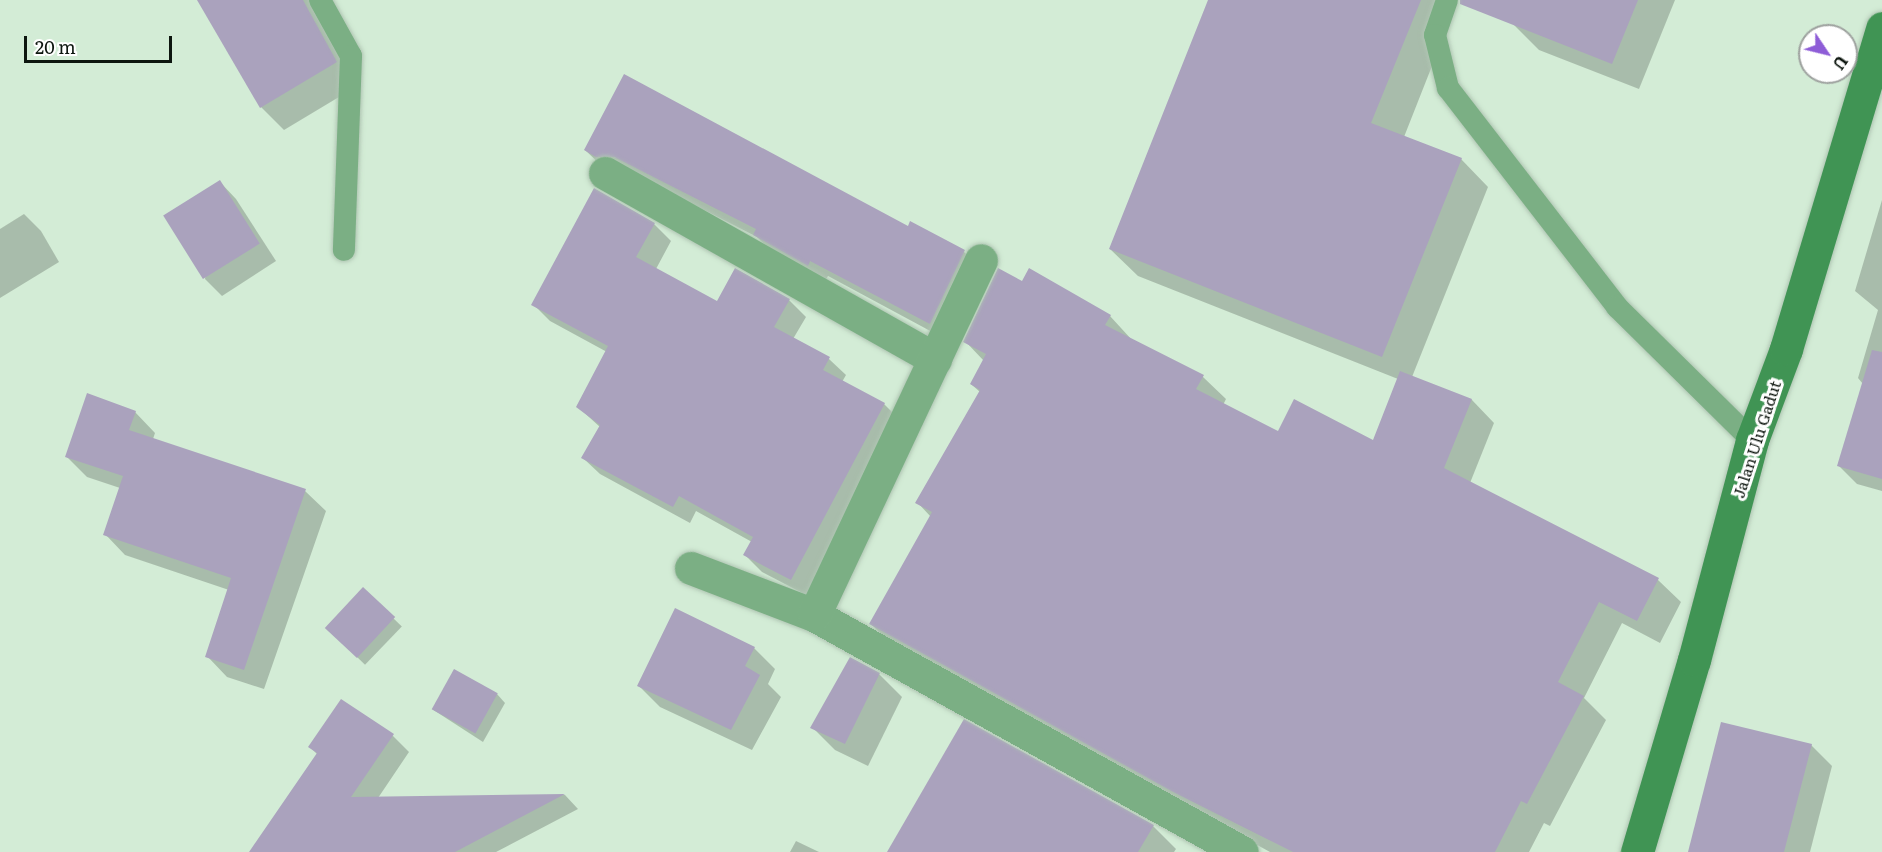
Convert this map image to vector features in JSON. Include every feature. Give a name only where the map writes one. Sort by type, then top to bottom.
[{"type":"street","name":"Jalan Ulu Gadut","points":[[1637,852],[1694,660],[1752,440],[1786,349],[1882,28]]},
{"type":"street","points":[[605,173],[935,359]]},
{"type":"street","points":[[813,615],[981,260]]},
{"type":"street","points":[[691,568],[813,615],[1242,852]]},
{"type":"lane","points":[[320,0],[351,56],[344,250]]},
{"type":"lane","points":[[1447,0],[1435,35],[1448,88],[1617,307],[1752,440]]},
{"type":"building","points":[[197,0],[303,0],[337,62],[260,108]]},
{"type":"building","points":[[1208,0],[1421,0],[1371,123],[1462,158],[1382,357],[1109,249]]},
{"type":"building","points":[[1460,0],[1638,0],[1612,64],[1460,4]]},
{"type":"building","points":[[624,74],[908,226],[910,221],[965,250],[930,324],[810,261],[808,266],[753,235],[756,229],[614,157],[596,157],[584,150]]},
{"type":"building","points":[[220,180],[260,244],[203,279],[163,216]]},
{"type":"building","points":[[594,188],[655,223],[636,257],[717,301],[735,268],[790,299],[774,327],[830,357],[823,370],[885,403],[791,580],[743,555],[753,537],[679,496],[673,507],[581,458],[600,425],[576,407],[608,346],[531,305]]},
{"type":"building","points":[[998,268],[1022,281],[1029,268],[1111,315],[1105,325],[1204,375],[1196,389],[1278,431],[1294,399],[1373,440],[1400,371],[1472,399],[1444,468],[1659,578],[1637,621],[1599,602],[1558,682],[1584,696],[1527,804],[1521,801],[1495,852],[1293,852],[1173,792],[869,624],[932,512],[915,503],[980,390],[970,384],[986,354],[963,342]]},
{"type":"building","points":[[1872,350],[1882,352],[1882,479],[1837,466]]},
{"type":"building","points":[[87,393],[136,411],[129,430],[306,489],[244,670],[205,657],[231,578],[103,535],[123,476],[65,457]]},
{"type":"building","points":[[363,587],[395,617],[357,658],[325,628]]},
{"type":"building","points":[[675,608],[755,647],[745,666],[760,675],[731,730],[637,686]]},
{"type":"building","points":[[850,657],[880,673],[845,744],[810,728]]},
{"type":"building","points":[[454,669],[498,693],[475,733],[432,709]]},
{"type":"building","points":[[341,699],[394,734],[351,797],[565,794],[455,852],[249,852],[317,753],[308,747]]},
{"type":"building","points":[[964,719],[1154,825],[1138,852],[887,852]]},
{"type":"building","points":[[1721,722],[1812,744],[1784,852],[1688,852]]}]
